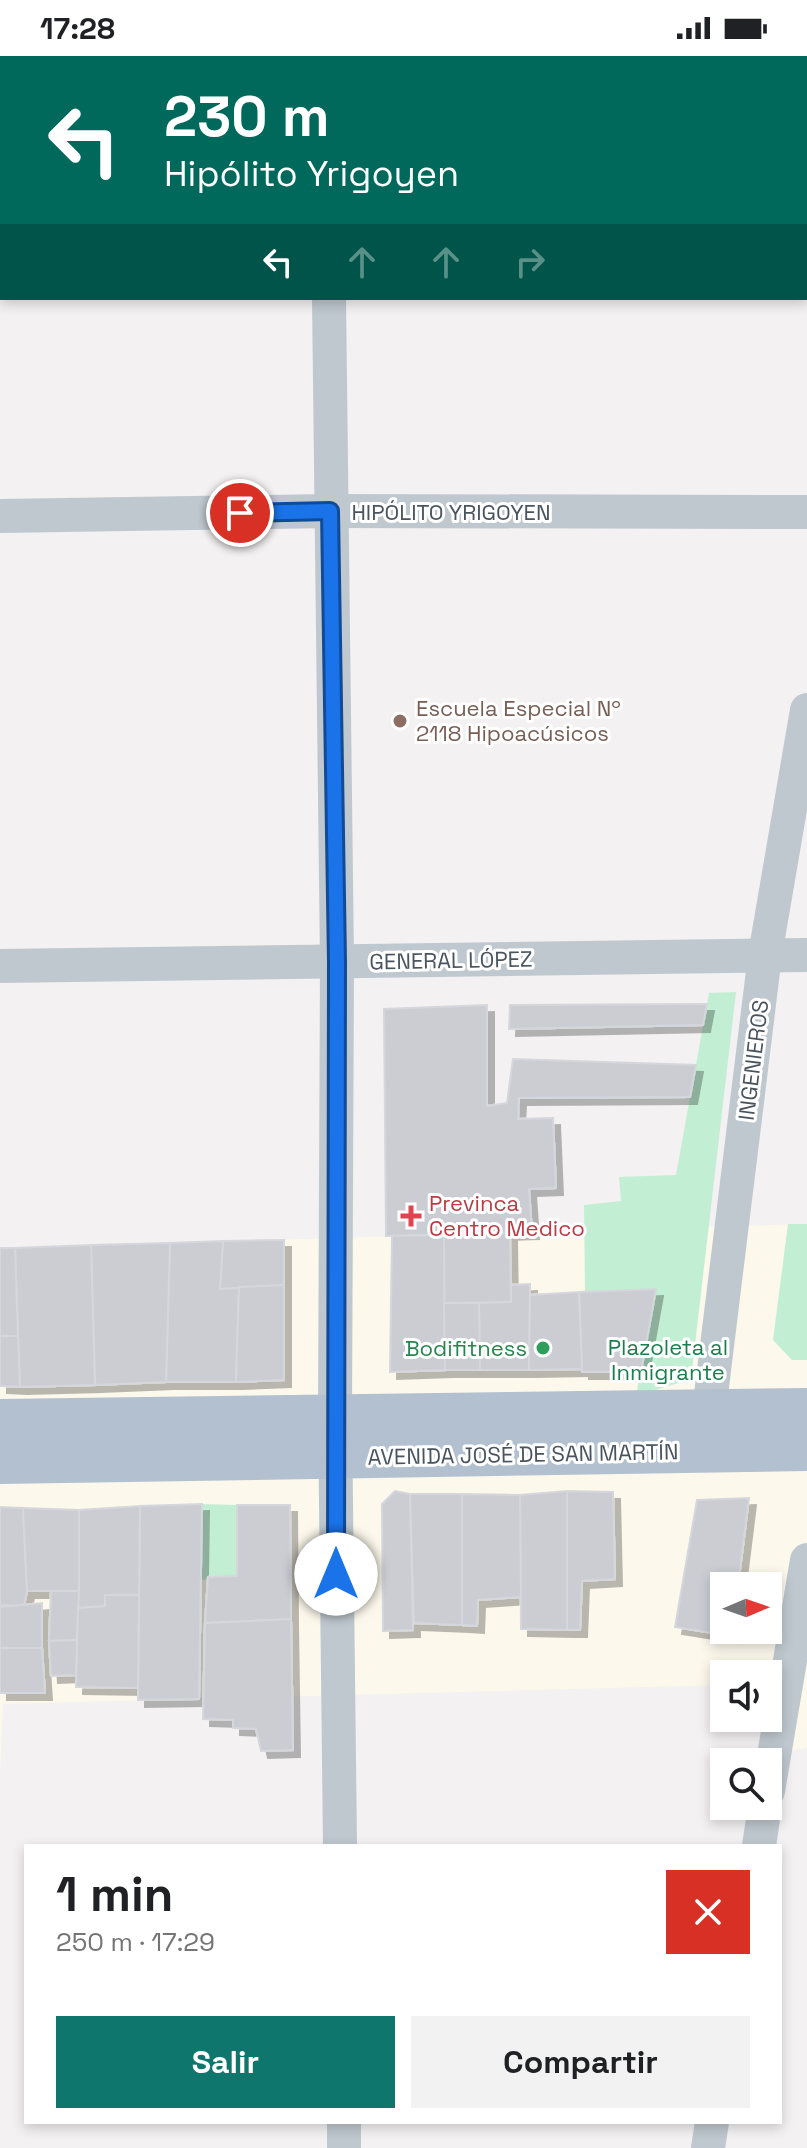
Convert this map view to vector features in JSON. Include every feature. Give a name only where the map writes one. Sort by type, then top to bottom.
[{"type":"main road","name":"AVENIDA JOSÉ DE SAN MARTÍN","points":[[0,1462],[709,1411],[807,1410]]},
{"type":"main road","name":"AVENIDA JOSÉ DE SAN MARTÍN","points":[[0,1421],[335,1436],[807,1449]]},
{"type":"street","points":[[329,300],[337,962],[335,1436],[340,1844]]},
{"type":"street","name":"HIPÓLITO YRIGOYEN","points":[[0,516],[330,511],[807,512]]},
{"type":"street","name":"INGENIEROS","points":[[709,1411],[765,955],[807,710]]},
{"type":"street","name":"GENERAL LÓPEZ","points":[[0,966],[807,955]]},
{"type":"street","points":[[775,1748],[807,1560]]},
{"type":"street","points":[[759,1844],[763,1820]]},
{"type":"street","points":[[344,2124],[344,2148]]},
{"type":"street","points":[[708,2148],[712,2124]]},
{"type":"shaded area","points":[[807,1224],[807,1748],[782,1752],[782,1748],[775,1748],[778,1732],[782,1732],[786,1683],[782,1683],[782,1660],[710,1660],[710,1685],[3,1704],[0,1776],[0,1248]]},
{"type":"green space","name":"Plazoleta al Inmigrante","points":[[736,992],[691,1379],[636,1396],[655,1289],[585,1292],[584,1205],[621,1201],[619,1177],[676,1175],[709,993]]},
{"type":"green space","points":[[788,1224],[807,1224],[807,1360],[792,1360],[773,1340]]},
{"type":"green space","points":[[202,1504],[237,1505],[237,1576],[201,1580]]},
{"type":"building","points":[[707,1004],[703,1025],[509,1029],[510,1005]]},
{"type":"building","points":[[487,1005],[487,1106],[507,1103],[513,1059],[696,1065],[690,1097],[519,1098],[518,1119],[553,1118],[556,1188],[529,1189],[532,1232],[386,1236],[384,1009]]},
{"type":"building","points":[[510,1233],[511,1302],[444,1303],[444,1235]]},
{"type":"building","points":[[444,1235],[445,1370],[390,1372],[392,1236]]},
{"type":"building","points":[[284,1240],[284,1285],[220,1289],[223,1241]]},
{"type":"building","points":[[223,1241],[220,1289],[239,1288],[236,1382],[166,1382],[170,1243]]},
{"type":"building","points":[[170,1243],[166,1382],[95,1385],[91,1245]]},
{"type":"building","points":[[91,1245],[95,1385],[20,1387],[15,1248]]},
{"type":"building","points":[[0,1248],[15,1248],[18,1336],[0,1336]]},
{"type":"building","points":[[530,1284],[529,1370],[480,1370],[479,1303],[511,1302],[511,1285]]},
{"type":"building","points":[[284,1285],[284,1380],[236,1382],[239,1287]]},
{"type":"building","points":[[656,1289],[641,1372],[582,1372],[579,1292]]},
{"type":"building","points":[[579,1292],[582,1369],[529,1370],[530,1295]]},
{"type":"building","points":[[444,1303],[479,1303],[480,1370],[445,1370]]},
{"type":"building","points":[[0,1336],[18,1336],[20,1387],[0,1386]]},
{"type":"building","points":[[395,1491],[410,1494],[413,1630],[383,1631],[382,1504]]},
{"type":"building","points":[[567,1491],[613,1492],[615,1579],[582,1581],[580,1630],[567,1630]]},
{"type":"building","points":[[567,1491],[567,1630],[521,1629],[520,1495]]},
{"type":"building","points":[[410,1494],[462,1494],[462,1625],[414,1623]]},
{"type":"building","points":[[462,1494],[520,1495],[521,1597],[478,1600],[477,1626],[462,1625]]},
{"type":"building","points":[[749,1498],[740,1572],[710,1572],[710,1633],[675,1627],[697,1500]]},
{"type":"building","points":[[202,1504],[199,1699],[138,1700],[140,1506]]},
{"type":"building","points":[[237,1505],[290,1505],[291,1619],[205,1623],[208,1577],[237,1576]]},
{"type":"building","points":[[140,1506],[139,1595],[105,1595],[105,1606],[78,1608],[79,1510]]},
{"type":"building","points":[[0,1507],[23,1508],[27,1591],[24,1606],[0,1605]]},
{"type":"building","points":[[23,1508],[79,1510],[79,1591],[27,1591]]},
{"type":"building","points":[[51,1591],[79,1591],[77,1640],[49,1641]]},
{"type":"building","points":[[105,1595],[139,1595],[138,1688],[76,1687],[78,1608],[105,1606]]},
{"type":"building","points":[[42,1603],[42,1648],[0,1648],[0,1607]]},
{"type":"building","points":[[291,1619],[293,1750],[261,1751],[256,1729],[233,1728],[233,1720],[203,1719],[205,1623]]},
{"type":"building","points":[[77,1640],[76,1675],[51,1676],[49,1641]]},
{"type":"building","points":[[0,1648],[42,1648],[45,1693],[0,1693]]},
{"type":"place","name":"Escuela Especial Nº 2118 Hipoacúsicos","points":[[400,721]]},
{"type":"place","name":"Previnca Centro Medico","points":[[411,1216]]},
{"type":"place","name":"Bodifitness","points":[[543,1348]]},
{"type":"route","points":[[240,513],[330,511],[337,962],[336,1574]]}]
